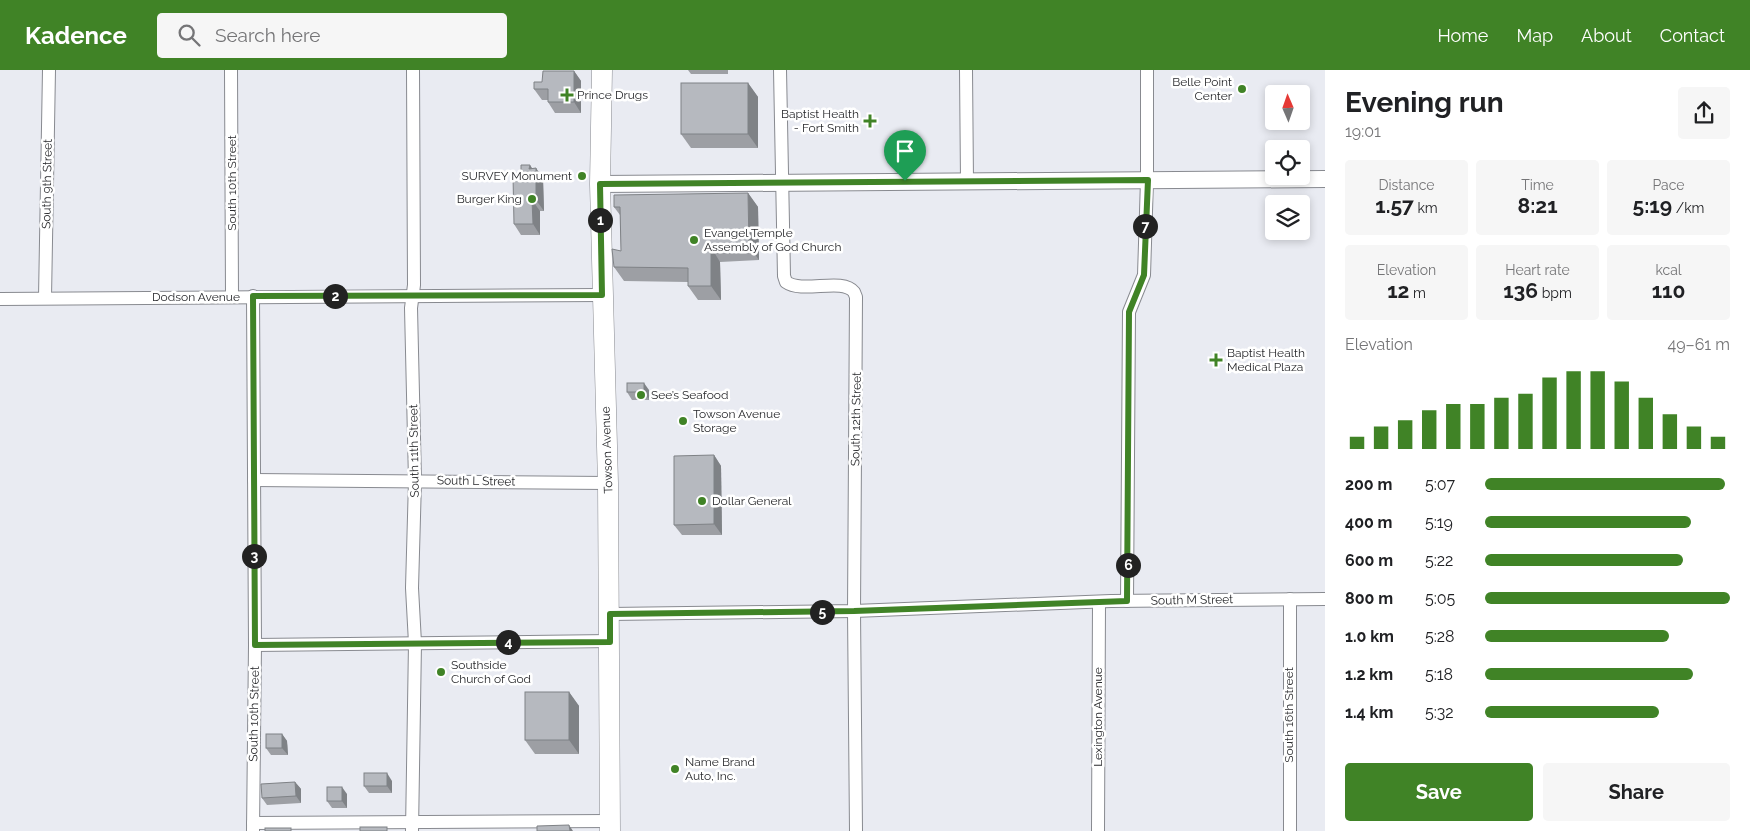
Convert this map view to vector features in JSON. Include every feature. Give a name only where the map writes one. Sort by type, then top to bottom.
[{"type":"main road","name":"Towson Avenue","points":[[602,70],[600,184],[608,483],[610,826]]},
{"type":"street","name":"South 9th Street","points":[[45,298],[49,70]]},
{"type":"street","name":"South 10th Street","points":[[231,70],[232,296]]},
{"type":"street","name":"South 11th Street","points":[[412,827],[416,643],[412,588],[415,481],[411,308],[413,296],[413,70]]},
{"type":"street","name":"South 12th Street","points":[[780,70],[786,282],[794,286],[847,287],[854,292],[856,297],[854,611],[856,831]]},
{"type":"street","points":[[966,70],[967,181]]},
{"type":"street","points":[[1127,601],[1129,312],[1144,275],[1148,180],[1147,70]]},
{"type":"street","points":[[600,184],[782,181],[1325,179]]},
{"type":"street","name":"Dodson Avenue","points":[[0,298],[602,295]]},
{"type":"street","name":"South 10th Street","points":[[253,296],[255,645],[253,827]]},
{"type":"street","name":"South L Street","points":[[254,480],[608,483]]},
{"type":"street","name":"South M Street","points":[[610,614],[854,611],[1127,601],[1325,598]]},
{"type":"street","name":"South 16th Street","points":[[1290,599],[1290,831]]},
{"type":"street","name":"Lexington Avenue","points":[[1098,831],[1099,603]]},
{"type":"street","points":[[255,645],[610,642]]},
{"type":"street","points":[[253,827],[610,826]]},
{"type":"building","points":[[543,71],[574,71],[574,102],[548,102],[548,89],[534,89],[534,82],[542,82]]},
{"type":"building","points":[[681,83],[748,83],[748,134],[681,134]]},
{"type":"building","points":[[521,165],[530,165],[529,169],[536,168],[536,200],[532,200],[533,224],[514,224],[513,176],[515,173],[521,173]]},
{"type":"building","name":"Evangel Temple Assembly of God Church","points":[[748,193],[749,246],[711,247],[711,286],[688,286],[688,268],[614,267],[612,249],[621,251],[620,207],[614,207],[614,195]]},
{"type":"building","points":[[627,383],[644,383],[644,392],[627,392]]},
{"type":"building","name":"Dollar General","points":[[714,455],[714,524],[674,525],[674,456]]},
{"type":"building","points":[[525,692],[569,692],[569,740],[525,740]]},
{"type":"building","points":[[266,734],[282,734],[282,748],[266,748]]},
{"type":"building","points":[[364,773],[387,773],[387,786],[364,786]]},
{"type":"building","points":[[295,782],[296,796],[262,798],[261,784]]},
{"type":"building","points":[[327,787],[342,787],[342,801],[327,801]]},
{"type":"building","points":[[569,825],[570,831],[537,831],[537,826]]},
{"type":"building","points":[[360,827],[387,827],[387,831],[360,831]]},
{"type":"building","points":[[265,828],[291,828],[291,831],[265,831]]},
{"type":"place","name":"Belle Point Center","points":[[1242,89]]},
{"type":"place","name":"Prince Drugs","points":[[567,95]]},
{"type":"place","name":"Baptist Health - Fort Smith","points":[[870,121]]},
{"type":"place","name":"SURVEY Monument","points":[[582,176]]},
{"type":"place","name":"Burger King","points":[[532,199]]},
{"type":"place","name":"Evangel Temple Assembly of God Church","points":[[694,240]]},
{"type":"place","name":"Baptist Health Medical Plaza","points":[[1216,360]]},
{"type":"place","name":"See’s Seafood","points":[[641,395]]},
{"type":"place","name":"Towson Avenue Storage","points":[[683,421]]},
{"type":"place","name":"Dollar General","points":[[702,501]]},
{"type":"place","name":"Southside Church of God","points":[[441,672]]},
{"type":"place","name":"Name Brand Auto, Inc.","points":[[675,769]]},
{"type":"route","points":[[1148,180],[1144,275],[1129,312],[1127,601],[854,611],[610,614],[610,642],[255,645],[253,296],[602,295],[600,184],[905,181],[1148,180]]}]
